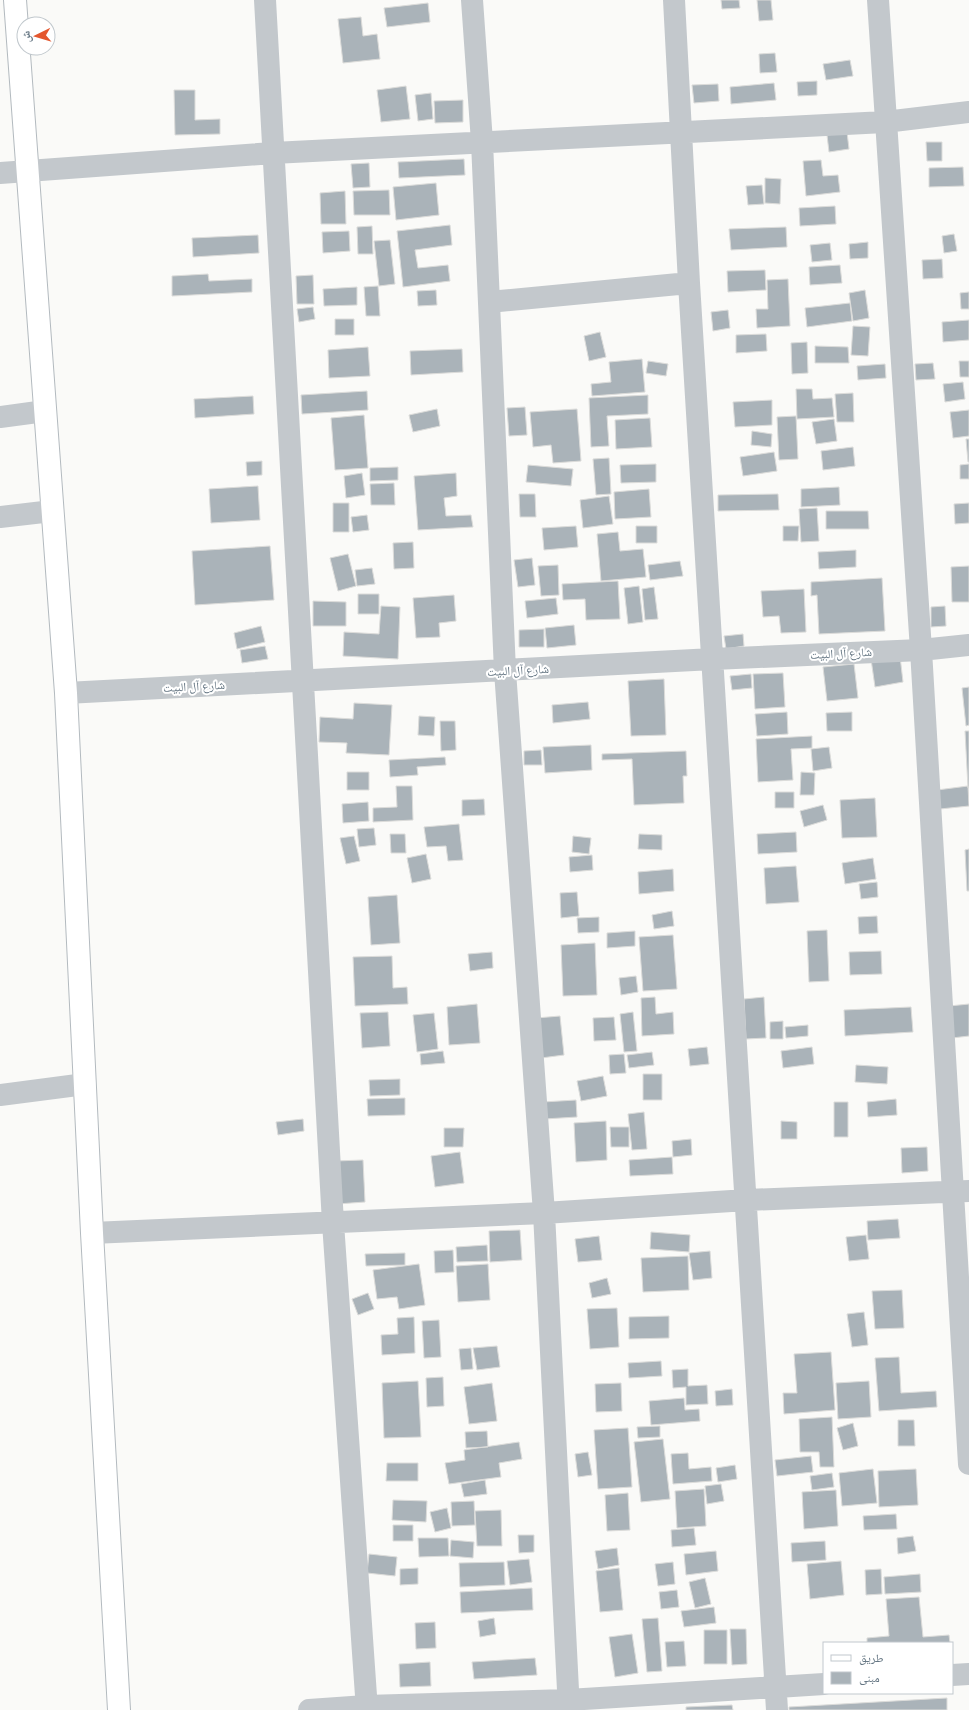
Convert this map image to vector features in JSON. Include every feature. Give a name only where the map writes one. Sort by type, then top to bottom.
[{"type":"street","points":[[15,0],[66,693],[84,1084],[119,1710]]},
{"type":"street","points":[[265,0],[333,1223],[367,1708]]},
{"type":"street","points":[[472,0],[482,142],[505,671],[544,1213],[569,1705]]},
{"type":"street","points":[[674,0],[689,283],[747,1200],[777,1710]]},
{"type":"street","points":[[878,0],[921,650],[961,1191],[969,1464]]},
{"type":"street","points":[[0,172],[273,153],[885,122],[969,112]]},
{"type":"street","points":[[489,302],[689,283]]},
{"type":"street","points":[[0,417],[45,411]]},
{"type":"street","points":[[0,517],[52,511]]},
{"type":"street","name":"شارع آل البيت","points":[[66,693],[713,659],[921,650],[969,645]]},
{"type":"street","points":[[0,1095],[84,1084]]},
{"type":"street","points":[[92,1233],[544,1213],[747,1200],[961,1191]]},
{"type":"street","points":[[953,1675],[969,1674]]},
{"type":"street","points":[[309,1710],[569,1705],[823,1684]]},
{"type":"building","points":[[721,0],[739,0],[740,8],[722,9]]},
{"type":"building","points":[[757,0],[771,0],[773,20],[759,21]]},
{"type":"building","points":[[428,3],[430,22],[387,27],[384,8]]},
{"type":"building","points":[[361,17],[363,36],[377,34],[380,59],[343,63],[338,19]]},
{"type":"building","points":[[775,53],[777,72],[760,73],[759,54]]},
{"type":"building","points":[[850,60],[853,76],[826,80],[823,64]]},
{"type":"building","points":[[817,81],[817,95],[798,96],[797,82]]},
{"type":"building","points":[[774,83],[776,100],[731,104],[730,87]]},
{"type":"building","points":[[718,84],[719,101],[694,103],[692,85]]},
{"type":"building","points":[[406,86],[410,119],[381,122],[377,90]]},
{"type":"building","points":[[174,90],[195,90],[195,120],[220,119],[220,134],[175,135]]},
{"type":"building","points":[[431,93],[433,119],[418,121],[415,95]]},
{"type":"building","points":[[463,100],[463,122],[435,123],[434,101]]},
{"type":"building","points":[[847,132],[849,149],[829,152],[827,135]]},
{"type":"building","points":[[926,142],[942,142],[942,161],[927,161]]},
{"type":"building","points":[[464,159],[465,175],[399,178],[398,162]]},
{"type":"building","points":[[821,160],[823,176],[838,175],[840,192],[806,196],[803,161]]},
{"type":"building","points":[[369,163],[370,187],[353,188],[351,164]]},
{"type":"building","points":[[963,167],[964,186],[929,187],[929,168]]},
{"type":"building","points":[[765,178],[781,179],[780,204],[765,203]]},
{"type":"building","points":[[436,183],[439,215],[396,220],[393,187]]},
{"type":"building","points":[[762,185],[764,204],[748,205],[746,186]]},
{"type":"building","points":[[389,190],[390,215],[354,215],[353,191]]},
{"type":"building","points":[[345,191],[346,224],[321,224],[320,193]]},
{"type":"building","points":[[835,206],[836,224],[800,226],[799,208]]},
{"type":"building","points":[[450,225],[452,245],[415,250],[418,268],[448,265],[450,281],[403,287],[397,231]]},
{"type":"building","points":[[372,226],[373,254],[358,254],[357,227]]},
{"type":"building","points":[[786,227],[787,247],[731,250],[729,229]]},
{"type":"building","points":[[349,231],[350,251],[323,253],[322,232]]},
{"type":"building","points":[[954,234],[957,251],[944,253],[942,236]]},
{"type":"building","points":[[258,235],[259,253],[193,257],[192,238]]},
{"type":"building","points":[[390,240],[395,284],[379,286],[374,241]]},
{"type":"building","points":[[868,242],[868,258],[850,259],[849,244]]},
{"type":"building","points":[[830,243],[832,260],[812,262],[810,245]]},
{"type":"building","points":[[942,259],[943,278],[923,279],[922,260]]},
{"type":"building","points":[[840,265],[842,283],[810,285],[809,267]]},
{"type":"building","points":[[765,270],[766,290],[728,292],[727,271]]},
{"type":"building","points":[[208,274],[209,281],[252,279],[252,292],[172,296],[172,276]]},
{"type":"building","points":[[313,275],[314,304],[297,304],[296,276]]},
{"type":"building","points":[[788,279],[790,326],[757,328],[756,309],[768,309],[767,280]]},
{"type":"building","points":[[378,286],[380,316],[366,316],[364,287]]},
{"type":"building","points":[[357,287],[357,305],[324,306],[323,289]]},
{"type":"building","points":[[436,290],[437,305],[418,306],[417,291]]},
{"type":"building","points":[[865,290],[869,318],[853,321],[849,293]]},
{"type":"building","points":[[969,292],[969,309],[961,309],[960,293]]},
{"type":"building","points":[[850,303],[852,321],[807,327],[805,308]]},
{"type":"building","points":[[313,307],[315,319],[299,322],[297,309]]},
{"type":"building","points":[[728,310],[730,328],[713,331],[711,312]]},
{"type":"building","points":[[335,319],[354,319],[354,335],[335,335]]},
{"type":"building","points":[[969,320],[969,340],[943,342],[942,322]]},
{"type":"building","points":[[853,326],[870,327],[868,356],[851,355]]},
{"type":"building","points":[[600,332],[606,357],[589,361],[584,336]]},
{"type":"building","points":[[766,334],[767,351],[736,353],[736,335]]},
{"type":"building","points":[[807,342],[808,373],[792,374],[791,343]]},
{"type":"building","points":[[815,346],[848,347],[849,363],[815,363]]},
{"type":"building","points":[[368,347],[370,376],[329,378],[328,350]]},
{"type":"building","points":[[462,349],[463,372],[411,375],[410,351]]},
{"type":"building","points":[[642,359],[645,392],[592,396],[591,384],[611,382],[609,362]]},
{"type":"building","points":[[648,361],[668,364],[666,376],[646,373]]},
{"type":"building","points":[[959,361],[969,361],[969,377],[960,377]]},
{"type":"building","points":[[933,363],[935,379],[916,380],[915,364]]},
{"type":"building","points":[[885,364],[886,378],[858,380],[857,366]]},
{"type":"building","points":[[963,382],[965,399],[945,402],[943,384]]},
{"type":"building","points":[[796,389],[812,389],[813,399],[832,398],[834,417],[797,419]]},
{"type":"building","points":[[367,391],[368,410],[302,414],[301,395]]},
{"type":"building","points":[[853,393],[854,422],[837,422],[835,394]]},
{"type":"building","points":[[648,395],[648,414],[607,416],[609,446],[591,447],[589,398]]},
{"type":"building","points":[[253,396],[254,414],[195,418],[194,399]]},
{"type":"building","points":[[772,400],[772,425],[735,427],[733,402]]},
{"type":"building","points":[[525,407],[527,435],[509,436],[507,408]]},
{"type":"building","points":[[437,409],[440,426],[413,432],[409,415]]},
{"type":"building","points":[[577,409],[581,461],[553,463],[551,445],[533,447],[530,412]]},
{"type":"building","points":[[969,410],[969,436],[953,438],[950,412]]},
{"type":"building","points":[[364,415],[368,468],[335,470],[331,418]]},
{"type":"building","points":[[796,416],[798,459],[779,460],[777,417]]},
{"type":"building","points":[[650,418],[652,447],[616,449],[615,420]]},
{"type":"building","points":[[834,419],[837,441],[816,444],[812,422]]},
{"type":"building","points":[[752,431],[772,434],[771,447],[751,445]]},
{"type":"building","points":[[966,439],[969,439],[969,462],[968,462]]},
{"type":"building","points":[[853,447],[855,466],[823,470],[821,451]]},
{"type":"building","points":[[774,452],[777,471],[743,476],[740,457]]},
{"type":"building","points":[[609,458],[611,494],[596,495],[593,459]]},
{"type":"building","points":[[262,461],[262,475],[247,476],[246,462]]},
{"type":"building","points":[[656,464],[656,482],[621,483],[620,465]]},
{"type":"building","points":[[969,464],[969,479],[960,479],[960,465]]},
{"type":"building","points":[[528,465],[573,469],[571,486],[526,482]]},
{"type":"building","points":[[398,467],[398,480],[370,481],[370,468]]},
{"type":"building","points":[[362,473],[365,495],[346,498],[344,476]]},
{"type":"building","points":[[456,473],[457,496],[444,498],[446,516],[471,515],[473,527],[418,530],[414,476]]},
{"type":"building","points":[[394,483],[395,505],[371,505],[370,484]]},
{"type":"building","points":[[258,486],[260,520],[211,523],[209,489]]},
{"type":"building","points":[[839,487],[840,505],[801,507],[801,489]]},
{"type":"building","points":[[649,489],[651,517],[615,519],[614,492]]},
{"type":"building","points":[[519,494],[535,494],[536,517],[520,517]]},
{"type":"building","points":[[778,494],[779,510],[718,511],[718,495]]},
{"type":"building","points":[[609,496],[613,524],[583,528],[580,500]]},
{"type":"building","points":[[333,503],[349,503],[349,532],[333,532]]},
{"type":"building","points":[[969,503],[969,523],[955,524],[954,504]]},
{"type":"building","points":[[817,508],[819,541],[801,542],[799,509]]},
{"type":"building","points":[[826,511],[868,511],[869,529],[826,529]]},
{"type":"building","points":[[367,515],[369,530],[353,532],[351,517]]},
{"type":"building","points":[[576,526],[578,547],[544,550],[542,528]]},
{"type":"building","points":[[636,526],[657,526],[657,543],[636,543]]},
{"type":"building","points":[[783,526],[799,526],[798,541],[783,541]]},
{"type":"building","points":[[618,532],[620,551],[643,549],[646,577],[601,581],[597,534]]},
{"type":"building","points":[[413,542],[414,568],[394,569],[393,543]]},
{"type":"building","points":[[270,546],[274,600],[195,605],[192,551]]},
{"type":"building","points":[[856,550],[856,567],[819,569],[818,552]]},
{"type":"building","points":[[348,554],[356,586],[338,591],[330,558]]},
{"type":"building","points":[[532,558],[535,585],[518,587],[514,560]]},
{"type":"building","points":[[680,561],[683,576],[650,580],[648,565]]},
{"type":"building","points":[[558,565],[559,595],[541,596],[538,566]]},
{"type":"building","points":[[969,566],[969,602],[952,602],[951,567]]},
{"type":"building","points":[[372,568],[375,584],[357,586],[355,570]]},
{"type":"building","points":[[882,578],[885,631],[819,634],[817,595],[811,596],[811,582]]},
{"type":"building","points":[[618,581],[620,619],[586,620],[585,599],[563,600],[562,584]]},
{"type":"building","points":[[639,586],[643,622],[628,624],[624,588]]},
{"type":"building","points":[[654,587],[658,619],[645,620],[642,589]]},
{"type":"building","points":[[804,589],[806,632],[781,633],[779,616],[763,617],[761,591]]},
{"type":"building","points":[[358,594],[379,594],[379,614],[358,614]]},
{"type":"building","points":[[454,595],[456,621],[439,623],[440,637],[416,638],[413,598]]},
{"type":"building","points":[[556,598],[558,614],[527,618],[525,601]]},
{"type":"building","points":[[313,601],[346,602],[346,626],[313,626]]},
{"type":"building","points":[[381,606],[400,607],[398,659],[343,656],[344,632],[379,634]]},
{"type":"building","points":[[945,606],[946,626],[931,627],[931,607]]},
{"type":"building","points":[[574,625],[576,645],[547,648],[545,628]]},
{"type":"building","points":[[261,626],[265,642],[237,649],[234,633]]},
{"type":"building","points":[[544,629],[544,647],[519,647],[519,630]]},
{"type":"building","points":[[743,634],[744,646],[726,649],[724,636]]},
{"type":"building","points":[[265,646],[268,659],[242,663],[240,650]]},
{"type":"building","points":[[900,656],[903,682],[875,687],[871,659]]},
{"type":"building","points":[[854,664],[858,698],[827,701],[823,667]]},
{"type":"building","points":[[783,673],[785,707],[755,709],[753,674]]},
{"type":"building","points":[[751,674],[752,688],[732,690],[730,676]]},
{"type":"building","points":[[664,679],[666,735],[631,736],[628,681]]},
{"type":"building","points":[[969,687],[969,725],[966,726],[962,688]]},
{"type":"building","points":[[588,702],[590,719],[553,723],[552,705]]},
{"type":"building","points":[[354,703],[392,705],[389,755],[346,753],[347,743],[319,742],[320,717],[353,719]]},
{"type":"building","points":[[787,712],[788,734],[757,736],[755,714]]},
{"type":"building","points":[[852,712],[852,731],[827,731],[826,713]]},
{"type":"building","points":[[419,716],[435,717],[434,736],[418,735]]},
{"type":"building","points":[[440,721],[455,721],[456,750],[441,751]]},
{"type":"building","points":[[965,731],[969,731],[969,788],[968,788]]},
{"type":"building","points":[[812,736],[812,748],[791,749],[793,780],[758,782],[756,739]]},
{"type":"building","points":[[591,745],[592,770],[545,773],[543,747]]},
{"type":"building","points":[[829,747],[832,768],[813,771],[811,749]]},
{"type":"building","points":[[541,750],[542,765],[524,765],[524,751]]},
{"type":"building","points":[[686,751],[687,776],[683,776],[684,803],[634,805],[632,759],[602,760],[602,754]]},
{"type":"building","points":[[445,757],[446,765],[417,767],[418,775],[390,777],[389,760]]},
{"type":"building","points":[[347,772],[369,772],[369,790],[347,790]]},
{"type":"building","points":[[801,772],[815,773],[814,795],[800,795]]},
{"type":"building","points":[[396,786],[412,786],[413,820],[373,822],[373,808],[397,807]]},
{"type":"building","points":[[968,786],[969,806],[940,809],[937,790]]},
{"type":"building","points":[[775,792],[794,792],[794,808],[775,808]]},
{"type":"building","points":[[875,798],[877,837],[842,838],[840,800]]},
{"type":"building","points":[[484,799],[485,815],[462,816],[462,800]]},
{"type":"building","points":[[368,802],[369,821],[343,823],[342,804]]},
{"type":"building","points":[[823,805],[827,820],[804,827],[800,811]]},
{"type":"building","points":[[459,824],[463,860],[448,861],[446,846],[427,847],[424,827]]},
{"type":"building","points":[[374,828],[376,845],[359,847],[357,829]]},
{"type":"building","points":[[796,832],[797,852],[758,854],[757,834]]},
{"type":"building","points":[[390,834],[405,834],[406,853],[391,853]]},
{"type":"building","points":[[639,834],[662,835],[662,850],[638,849]]},
{"type":"building","points":[[354,836],[360,861],[346,864],[340,838]]},
{"type":"building","points":[[573,836],[591,838],[589,854],[572,852]]},
{"type":"building","points":[[969,849],[969,891],[967,891],[965,850]]},
{"type":"building","points":[[426,854],[431,879],[412,883],[407,858]]},
{"type":"building","points":[[592,855],[593,870],[570,872],[569,857]]},
{"type":"building","points":[[873,858],[876,879],[845,884],[842,863]]},
{"type":"building","points":[[796,866],[799,902],[766,904],[764,868]]},
{"type":"building","points":[[673,869],[674,891],[639,894],[638,872]]},
{"type":"building","points":[[877,882],[878,897],[861,899],[859,884]]},
{"type":"building","points":[[577,892],[579,916],[561,918],[560,893]]},
{"type":"building","points":[[397,895],[400,943],[371,945],[368,897]]},
{"type":"building","points":[[672,911],[674,926],[654,929],[652,915]]},
{"type":"building","points":[[877,916],[878,933],[859,934],[858,917]]},
{"type":"building","points":[[599,917],[599,932],[578,933],[577,918]]},
{"type":"building","points":[[827,930],[829,981],[809,982],[807,931]]},
{"type":"building","points":[[635,931],[635,946],[607,948],[607,933]]},
{"type":"building","points":[[673,935],[677,989],[643,991],[639,937]]},
{"type":"building","points":[[595,943],[597,995],[563,996],[561,945]]},
{"type":"building","points":[[881,951],[882,974],[850,975],[849,952]]},
{"type":"building","points":[[492,952],[493,968],[470,971],[468,954]]},
{"type":"building","points":[[392,956],[393,988],[407,987],[408,1004],[355,1006],[353,957]]},
{"type":"building","points":[[636,976],[638,992],[621,995],[619,978]]},
{"type":"building","points":[[655,997],[656,1014],[673,1012],[674,1034],[642,1036],[641,998]]},
{"type":"building","points":[[764,997],[766,1038],[746,1039],[744,999]]},
{"type":"building","points":[[477,1004],[480,1043],[449,1045],[447,1007]]},
{"type":"building","points":[[969,1004],[969,1036],[952,1038],[949,1006]]},
{"type":"building","points":[[911,1007],[913,1032],[845,1036],[844,1010]]},
{"type":"building","points":[[388,1012],[390,1046],[362,1048],[360,1013]]},
{"type":"building","points":[[633,1012],[637,1051],[624,1052],[620,1014]]},
{"type":"building","points":[[434,1013],[438,1049],[417,1052],[413,1015]]},
{"type":"building","points":[[560,1016],[564,1055],[541,1058],[536,1018]]},
{"type":"building","points":[[614,1017],[616,1040],[594,1041],[593,1018]]},
{"type":"building","points":[[783,1021],[783,1039],[770,1039],[770,1022]]},
{"type":"building","points":[[808,1025],[808,1036],[786,1038],[785,1027]]},
{"type":"building","points":[[707,1047],[709,1064],[690,1066],[688,1049]]},
{"type":"building","points":[[812,1047],[814,1064],[783,1068],[781,1051]]},
{"type":"building","points":[[443,1051],[445,1063],[421,1065],[420,1054]]},
{"type":"building","points":[[652,1052],[654,1065],[629,1068],[627,1055]]},
{"type":"building","points":[[624,1054],[626,1073],[610,1074],[609,1055]]},
{"type":"building","points":[[856,1065],[888,1067],[887,1084],[855,1082]]},
{"type":"building","points":[[643,1074],[662,1074],[662,1100],[643,1100]]},
{"type":"building","points":[[603,1076],[607,1096],[581,1101],[577,1081]]},
{"type":"building","points":[[400,1079],[400,1095],[370,1096],[369,1080]]},
{"type":"building","points":[[405,1098],[405,1115],[368,1116],[367,1099]]},
{"type":"building","points":[[896,1099],[897,1115],[868,1117],[867,1102]]},
{"type":"building","points":[[576,1100],[577,1117],[544,1119],[543,1102]]},
{"type":"building","points":[[834,1102],[848,1102],[848,1137],[834,1137]]},
{"type":"building","points":[[644,1112],[647,1149],[632,1150],[628,1114]]},
{"type":"building","points":[[303,1119],[304,1131],[278,1135],[276,1122]]},
{"type":"building","points":[[606,1121],[607,1160],[576,1162],[574,1123]]},
{"type":"building","points":[[781,1121],[797,1122],[797,1139],[781,1139]]},
{"type":"building","points":[[610,1127],[629,1127],[629,1147],[611,1147]]},
{"type":"building","points":[[444,1128],[464,1128],[463,1147],[444,1147]]},
{"type":"building","points":[[691,1139],[692,1155],[673,1157],[672,1141]]},
{"type":"building","points":[[927,1147],[928,1171],[902,1173],[901,1148]]},
{"type":"building","points":[[460,1152],[464,1183],[435,1187],[431,1156]]},
{"type":"building","points":[[672,1157],[673,1174],[630,1176],[629,1160]]},
{"type":"building","points":[[363,1160],[365,1202],[337,1204],[335,1161]]},
{"type":"building","points":[[898,1219],[900,1238],[868,1240],[867,1221]]},
{"type":"building","points":[[520,1230],[522,1260],[490,1262],[489,1231]]},
{"type":"building","points":[[651,1232],[690,1235],[689,1252],[650,1249]]},
{"type":"building","points":[[866,1235],[869,1259],[849,1261],[846,1237]]},
{"type":"building","points":[[599,1236],[602,1260],[578,1262],[575,1239]]},
{"type":"building","points":[[487,1245],[488,1261],[457,1262],[456,1247]]},
{"type":"building","points":[[453,1250],[454,1272],[435,1273],[434,1251]]},
{"type":"building","points":[[710,1251],[712,1278],[693,1280],[689,1253]]},
{"type":"building","points":[[405,1253],[405,1265],[366,1266],[365,1254]]},
{"type":"building","points":[[688,1256],[689,1290],[643,1292],[641,1258]]},
{"type":"building","points":[[419,1264],[425,1305],[399,1309],[397,1297],[377,1299],[373,1270]]},
{"type":"building","points":[[488,1264],[490,1300],[458,1302],[456,1266]]},
{"type":"building","points":[[607,1278],[611,1294],[592,1298],[589,1283]]},
{"type":"building","points":[[902,1290],[904,1328],[875,1329],[872,1291]]},
{"type":"building","points":[[368,1293],[374,1309],[358,1315],[352,1299]]},
{"type":"building","points":[[617,1308],[619,1347],[590,1349],[587,1309]]},
{"type":"building","points":[[864,1312],[868,1345],[852,1347],[847,1314]]},
{"type":"building","points":[[669,1316],[669,1338],[629,1339],[629,1317]]},
{"type":"building","points":[[414,1317],[415,1353],[382,1355],[381,1335],[398,1334],[397,1318]]},
{"type":"building","points":[[439,1320],[441,1357],[424,1358],[422,1321]]},
{"type":"building","points":[[497,1346],[500,1367],[477,1370],[473,1348]]},
{"type":"building","points":[[471,1348],[473,1369],[461,1370],[459,1349]]},
{"type":"building","points":[[831,1352],[835,1410],[784,1414],[783,1393],[797,1393],[794,1354]]},
{"type":"building","points":[[899,1357],[901,1393],[936,1391],[937,1407],[879,1411],[875,1358]]},
{"type":"building","points":[[661,1361],[662,1376],[629,1378],[628,1363]]},
{"type":"building","points":[[688,1369],[688,1386],[707,1385],[708,1404],[686,1405],[686,1387],[673,1388],[672,1370]]},
{"type":"building","points":[[443,1377],[444,1406],[427,1407],[426,1378]]},
{"type":"building","points":[[418,1381],[421,1437],[384,1438],[382,1383]]},
{"type":"building","points":[[869,1381],[871,1417],[838,1419],[836,1383]]},
{"type":"building","points":[[492,1383],[497,1421],[469,1424],[464,1387]]},
{"type":"building","points":[[621,1383],[622,1411],[596,1412],[595,1384]]},
{"type":"building","points":[[732,1389],[733,1405],[716,1406],[715,1391]]},
{"type":"building","points":[[684,1398],[685,1410],[699,1409],[700,1421],[651,1425],[649,1401]]},
{"type":"building","points":[[832,1417],[834,1467],[820,1467],[819,1452],[800,1452],[799,1419]]},
{"type":"building","points":[[898,1420],[914,1420],[915,1446],[898,1446]]},
{"type":"building","points":[[853,1423],[858,1446],[843,1450],[837,1428]]},
{"type":"building","points":[[660,1426],[660,1437],[638,1438],[637,1427]]},
{"type":"building","points":[[628,1428],[632,1487],[598,1489],[594,1430]]},
{"type":"building","points":[[487,1431],[488,1447],[466,1448],[465,1432]]},
{"type":"building","points":[[663,1439],[670,1499],[641,1502],[634,1442]]},
{"type":"building","points":[[519,1442],[522,1459],[499,1463],[501,1477],[449,1484],[445,1463],[465,1460],[464,1450]]},
{"type":"building","points":[[588,1452],[592,1475],[578,1477],[575,1454]]},
{"type":"building","points":[[688,1453],[689,1469],[711,1467],[712,1481],[673,1484],[671,1454]]},
{"type":"building","points":[[811,1456],[813,1472],[777,1476],[775,1460]]},
{"type":"building","points":[[387,1463],[418,1463],[418,1481],[386,1481]]},
{"type":"building","points":[[735,1465],[737,1479],[718,1482],[716,1468]]},
{"type":"building","points":[[873,1469],[877,1503],[842,1506],[839,1473]]},
{"type":"building","points":[[916,1469],[918,1505],[879,1507],[878,1471]]},
{"type":"building","points":[[832,1473],[834,1487],[812,1490],[810,1476]]},
{"type":"building","points":[[485,1480],[487,1494],[464,1497],[461,1484]]},
{"type":"building","points":[[721,1484],[724,1501],[707,1504],[705,1486]]},
{"type":"building","points":[[704,1489],[706,1526],[677,1528],[675,1491]]},
{"type":"building","points":[[836,1490],[838,1526],[804,1529],[802,1492]]},
{"type":"building","points":[[628,1493],[630,1530],[607,1531],[605,1495]]},
{"type":"building","points":[[393,1500],[427,1501],[426,1522],[392,1520]]},
{"type":"building","points":[[474,1501],[475,1525],[452,1526],[451,1502]]},
{"type":"building","points":[[447,1508],[451,1528],[435,1532],[430,1512]]},
{"type":"building","points":[[501,1510],[502,1546],[477,1546],[475,1511]]},
{"type":"building","points":[[896,1514],[897,1529],[864,1530],[863,1516]]},
{"type":"building","points":[[393,1525],[413,1525],[413,1541],[393,1541]]},
{"type":"building","points":[[694,1528],[696,1545],[672,1547],[671,1530]]},
{"type":"building","points":[[518,1535],[534,1535],[534,1552],[519,1553]]},
{"type":"building","points":[[913,1536],[916,1551],[898,1554],[897,1538]]},
{"type":"building","points":[[418,1538],[448,1538],[449,1556],[419,1557]]},
{"type":"building","points":[[451,1540],[474,1542],[473,1558],[450,1556]]},
{"type":"building","points":[[825,1541],[826,1560],[792,1562],[791,1543]]},
{"type":"building","points":[[617,1548],[619,1565],[598,1569],[595,1551]]},
{"type":"building","points":[[716,1551],[718,1571],[686,1575],[684,1554]]},
{"type":"building","points":[[369,1554],[397,1557],[395,1576],[367,1573]]},
{"type":"building","points":[[529,1559],[532,1582],[510,1585],[507,1561]]},
{"type":"building","points":[[841,1561],[844,1595],[810,1599],[807,1564]]},
{"type":"building","points":[[504,1562],[505,1585],[460,1587],[459,1563]]},
{"type":"building","points":[[673,1562],[675,1584],[658,1586],[655,1564]]},
{"type":"building","points":[[418,1568],[418,1584],[400,1585],[400,1569]]},
{"type":"building","points":[[619,1568],[623,1610],[600,1612],[596,1571]]},
{"type":"building","points":[[881,1569],[882,1594],[866,1595],[865,1570]]},
{"type":"building","points":[[920,1574],[921,1592],[885,1594],[884,1577]]},
{"type":"building","points":[[705,1578],[711,1604],[695,1608],[689,1582]]},
{"type":"building","points":[[532,1588],[533,1610],[461,1613],[460,1592]]},
{"type":"building","points":[[677,1590],[679,1607],[661,1609],[659,1592]]},
{"type":"building","points":[[919,1597],[923,1637],[949,1635],[950,1642],[867,1642],[867,1638],[889,1636],[886,1599]]},
{"type":"building","points":[[714,1607],[716,1623],[684,1627],[681,1611]]},
{"type":"building","points":[[494,1618],[496,1634],[480,1637],[478,1621]]},
{"type":"building","points":[[658,1618],[662,1671],[647,1672],[642,1619]]},
{"type":"building","points":[[435,1622],[436,1648],[416,1649],[415,1623]]},
{"type":"building","points":[[730,1629],[746,1629],[747,1664],[732,1665]]},
{"type":"building","points":[[704,1630],[727,1630],[727,1664],[704,1664]]},
{"type":"building","points":[[632,1634],[638,1673],[615,1677],[609,1637]]},
{"type":"building","points":[[684,1641],[686,1666],[667,1667],[665,1642]]},
{"type":"building","points":[[535,1658],[537,1675],[474,1679],[472,1662]]},
{"type":"building","points":[[430,1662],[431,1686],[400,1687],[399,1664]]},
{"type":"building","points":[[947,1698],[947,1710],[789,1710],[789,1707]]},
{"type":"building","points":[[732,1705],[733,1710],[686,1710],[686,1707]]}]
